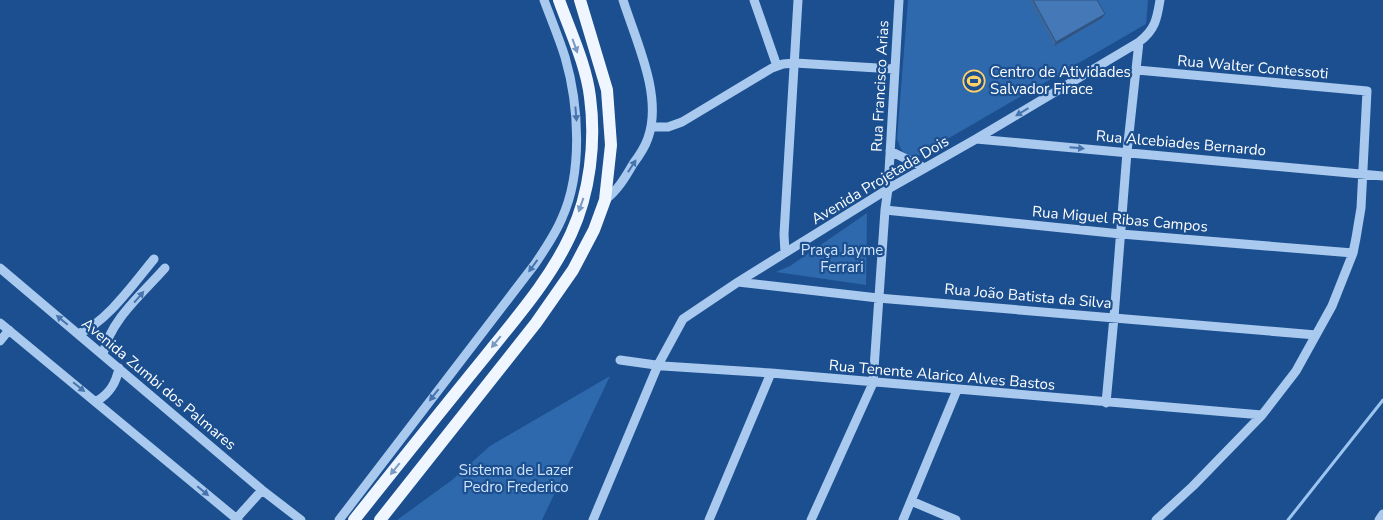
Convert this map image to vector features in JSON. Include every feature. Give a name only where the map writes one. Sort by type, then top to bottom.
[{"type":"main road","points":[[354,520],[520,313],[552,268],[571,234],[585,193],[591,153],[590,97],[584,70],[559,0]]},
{"type":"main road","points":[[380,520],[536,323],[568,278],[594,230],[605,200],[611,145],[607,90],[580,0]]},
{"type":"street","points":[[339,520],[535,264],[553,237],[563,217],[575,168],[577,130],[574,98],[565,57],[544,0]]},
{"type":"street","points":[[605,200],[615,193],[644,147],[651,127],[653,106],[650,83],[623,0]]},
{"type":"street","points":[[754,0],[778,66]]},
{"type":"street","points":[[785,253],[784,234],[798,0]]},
{"type":"street","name":"Rua Francisco Arias","points":[[811,520],[873,382],[884,210],[888,189],[899,0]]},
{"type":"street","name":"Avenida Projetada Dois","points":[[592,520],[658,365],[682,319],[888,189],[1139,42],[1149,34],[1154,25],[1158,16],[1160,0]]},
{"type":"street","points":[[1106,402],[1122,234],[1127,152],[1139,42]]},
{"type":"street","points":[[651,127],[668,127],[682,122],[778,66],[794,63],[894,69]]},
{"type":"street","name":"Rua Walter Contessoti","points":[[1137,70],[1367,91],[1362,174]]},
{"type":"street","name":"Rua Alcebiades Bernardo","points":[[976,139],[1383,176]]},
{"type":"street","points":[[890,151],[925,168]]},
{"type":"street","points":[[1156,520],[1193,486],[1262,416],[1296,371],[1332,306],[1353,253],[1361,208],[1362,174]]},
{"type":"street","name":"Rua Miguel Ribas Campos","points":[[884,210],[1122,234],[1353,253]]},
{"type":"street","points":[[78,334],[92,327],[105,317],[154,259]]},
{"type":"street","name":"Avenida Zumbi dos Palmares","points":[[0,268],[262,490],[301,520]]},
{"type":"street","points":[[103,354],[114,326],[165,268]]},
{"type":"street","name":"Rua João Batista da Silva","points":[[738,282],[878,298],[1316,334]]},
{"type":"street","points":[[105,317],[114,326]]},
{"type":"street","points":[[0,323],[237,519],[262,490]]},
{"type":"street","points":[[0,341],[9,330]]},
{"type":"street","name":"Rua Tenente Alarico Alves Bastos","points":[[620,360],[658,365],[771,373],[1262,416]]},
{"type":"street","points":[[96,401],[111,389],[120,368]]},
{"type":"street","points":[[709,520],[771,373]]},
{"type":"street","points":[[903,520],[957,390]]},
{"type":"street","points":[[911,501],[956,520]]},
{"type":"street","points":[[1379,520],[1383,514]]},
{"type":"green space","name":"Centro de Atividades Salvador Firace","points":[[908,0],[1148,0],[1146,24],[918,156],[909,156],[904,153],[897,139]]},
{"type":"green space","name":"Praça Jayme Ferrari","points":[[867,213],[866,285],[776,272],[790,266]]},
{"type":"green space","name":"Sistema de Lazer Pedro Frederico","points":[[610,376],[542,520],[397,520],[452,480],[490,446]]},
{"type":"building","points":[[1033,0],[1097,0],[1105,14],[1056,42]]},
{"type":"waterway","points":[[1288,520],[1383,400]]},
{"type":"place","name":"Centro de Atividades Salvador Firace","points":[[974,81]]}]
